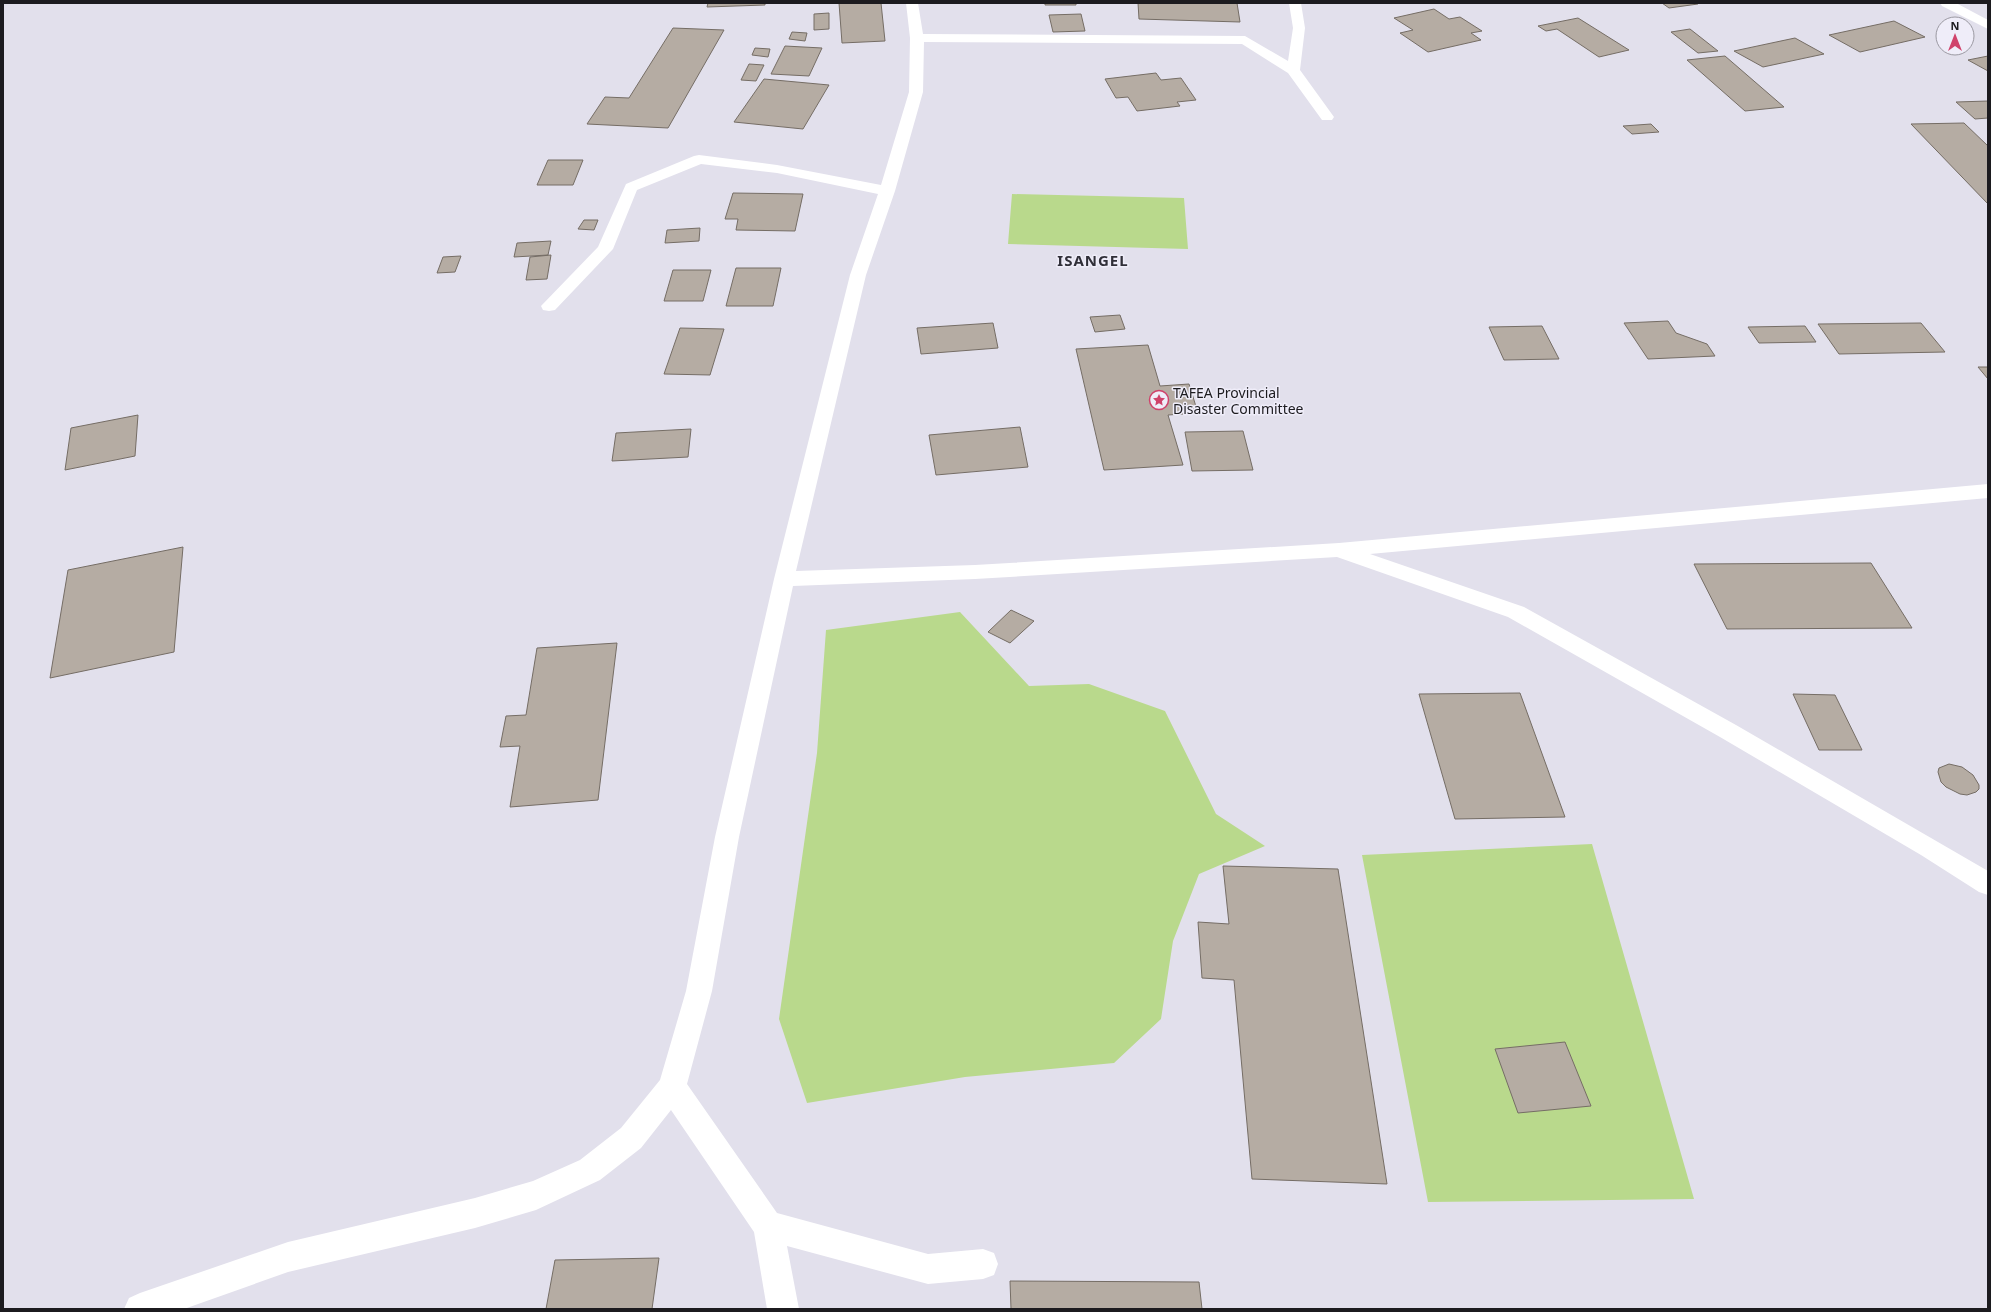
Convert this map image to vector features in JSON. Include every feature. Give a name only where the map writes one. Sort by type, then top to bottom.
[{"type":"street","points":[[140,1309],[288,1257],[475,1213],[536,1195],[590,1170],[631,1138],[672,1087],[699,991],[727,838],[784,578],[858,275],[887,191],[916,92],[917,38],[912,3]]},
{"type":"street","points":[[1293,70],[1299,28],[1294,3]]},
{"type":"street","points":[[1946,3],[1988,25]]},
{"type":"street","points":[[917,38],[1245,40],[1293,70],[1327,117]]},
{"type":"street","points":[[549,306],[605,249],[631,187],[699,159],[777,169],[887,191]]},
{"type":"street","points":[[784,578],[975,572],[1338,550],[1988,491]]},
{"type":"street","points":[[1338,550],[1516,612],[1735,735],[1930,848],[1988,884]]},
{"type":"street","points":[[672,1087],[768,1226],[783,1309]]},
{"type":"street","points":[[768,1226],[928,1269],[983,1264]]},
{"type":"green space","points":[[1012,194],[1184,198],[1188,249],[1008,244]]},
{"type":"green space","points":[[960,612],[1029,686],[1089,684],[1165,711],[1216,814],[1265,846],[1199,874],[1173,941],[1161,1019],[1114,1063],[965,1077],[807,1103],[779,1019],[817,753],[826,630]]},
{"type":"green space","points":[[1592,844],[1694,1199],[1428,1202],[1362,855]]},
{"type":"building","points":[[708,3],[765,3],[765,5],[707,7]]},
{"type":"building","points":[[839,3],[881,3],[885,41],[842,43]]},
{"type":"building","points":[[1045,3],[1076,3],[1076,5],[1045,5]]},
{"type":"building","points":[[1138,3],[1237,3],[1240,22],[1139,19]]},
{"type":"building","points":[[1662,3],[1697,3],[1698,4],[1669,8]]},
{"type":"building","points":[[1434,9],[1449,19],[1460,17],[1482,31],[1471,33],[1481,40],[1428,52],[1400,33],[1413,30],[1394,18]]},
{"type":"building","points":[[829,13],[829,29],[814,30],[814,14]]},
{"type":"building","points":[[1081,14],[1085,31],[1053,32],[1049,15]]},
{"type":"building","points":[[1578,18],[1629,50],[1599,57],[1557,29],[1546,31],[1538,26]]},
{"type":"building","points":[[1894,21],[1925,37],[1860,52],[1829,35]]},
{"type":"building","points":[[673,28],[724,30],[668,128],[587,124],[605,97],[629,98]]},
{"type":"building","points":[[1690,29],[1718,51],[1698,53],[1671,32]]},
{"type":"building","points":[[792,32],[807,33],[805,41],[789,39]]},
{"type":"building","points":[[1795,38],[1824,54],[1763,67],[1734,51]]},
{"type":"building","points":[[785,46],[822,48],[809,76],[771,74]]},
{"type":"building","points":[[755,48],[770,49],[768,57],[752,55]]},
{"type":"building","points":[[1725,56],[1784,107],[1745,111],[1687,60]]},
{"type":"building","points":[[1988,56],[1988,71],[1968,60]]},
{"type":"building","points":[[749,64],[764,65],[756,81],[741,80]]},
{"type":"building","points":[[1156,73],[1161,80],[1181,78],[1196,100],[1177,102],[1180,106],[1137,111],[1128,97],[1116,98],[1105,79]]},
{"type":"building","points":[[764,79],[829,85],[803,129],[734,122]]},
{"type":"building","points":[[1988,101],[1988,118],[1975,119],[1956,102]]},
{"type":"building","points":[[1964,123],[1988,146],[1988,204],[1911,124]]},
{"type":"building","points":[[1651,124],[1659,132],[1632,134],[1623,126]]},
{"type":"building","points":[[548,160],[583,160],[573,185],[537,185]]},
{"type":"building","points":[[733,193],[803,194],[795,231],[736,230],[738,219],[725,219]]},
{"type":"building","points":[[584,220],[598,220],[594,230],[578,229]]},
{"type":"building","points":[[700,228],[699,241],[665,243],[667,230]]},
{"type":"building","points":[[551,241],[548,255],[514,257],[517,243]]},
{"type":"building","points":[[551,255],[547,279],[526,280],[530,257]]},
{"type":"building","points":[[461,256],[455,272],[437,273],[443,257]]},
{"type":"building","points":[[736,268],[781,268],[773,306],[726,306]]},
{"type":"building","points":[[673,270],[711,270],[703,301],[664,301]]},
{"type":"building","points":[[1120,315],[1125,329],[1095,332],[1090,317]]},
{"type":"building","points":[[1668,321],[1676,333],[1707,344],[1715,356],[1648,359],[1624,323]]},
{"type":"building","points":[[993,323],[998,348],[921,354],[917,328]]},
{"type":"building","points":[[1921,323],[1945,352],[1839,354],[1818,324]]},
{"type":"building","points":[[1542,326],[1559,359],[1504,360],[1489,327]]},
{"type":"building","points":[[1805,326],[1816,342],[1759,343],[1748,327]]},
{"type":"building","points":[[680,328],[724,329],[710,375],[664,374]]},
{"type":"building","points":[[1148,345],[1160,386],[1189,384],[1198,413],[1168,415],[1183,465],[1104,470],[1076,349]]},
{"type":"building","points":[[1978,367],[1988,367],[1988,379]]},
{"type":"building","points":[[138,415],[135,456],[65,470],[71,428]]},
{"type":"building","points":[[1020,427],[1028,467],[936,475],[929,435]]},
{"type":"building","points":[[691,429],[688,457],[612,461],[616,433]]},
{"type":"building","points":[[1243,431],[1253,470],[1192,471],[1185,432]]},
{"type":"building","points":[[183,547],[174,652],[50,678],[68,570]]},
{"type":"building","points":[[1871,563],[1912,628],[1727,629],[1694,564]]},
{"type":"building","points":[[1011,610],[1034,621],[1010,643],[988,632]]},
{"type":"building","points":[[617,643],[598,800],[510,807],[520,746],[500,747],[506,716],[526,715],[537,648]]},
{"type":"building","points":[[1520,693],[1565,817],[1455,819],[1419,694]]},
{"type":"building","points":[[1793,694],[1835,695],[1862,750],[1819,750]]},
{"type":"building","points":[[1949,764],[1962,767],[1973,775],[1979,785],[1979,789],[1976,792],[1967,795],[1960,794],[1946,787],[1941,782],[1938,772],[1939,768]]},
{"type":"building","points":[[1223,866],[1338,869],[1387,1184],[1252,1179],[1234,980],[1202,978],[1198,922],[1229,924]]},
{"type":"building","points":[[1565,1042],[1591,1106],[1518,1113],[1495,1049]]},
{"type":"building","points":[[659,1258],[652,1309],[546,1309],[555,1260]]},
{"type":"building","points":[[1010,1281],[1199,1282],[1202,1309],[1011,1309]]},
{"type":"place","name":"TAFEA Provincial Disaster Committee","points":[[1159,400]]},
{"type":"district","name":"ISANGEL","points":[[1093,260]]}]
